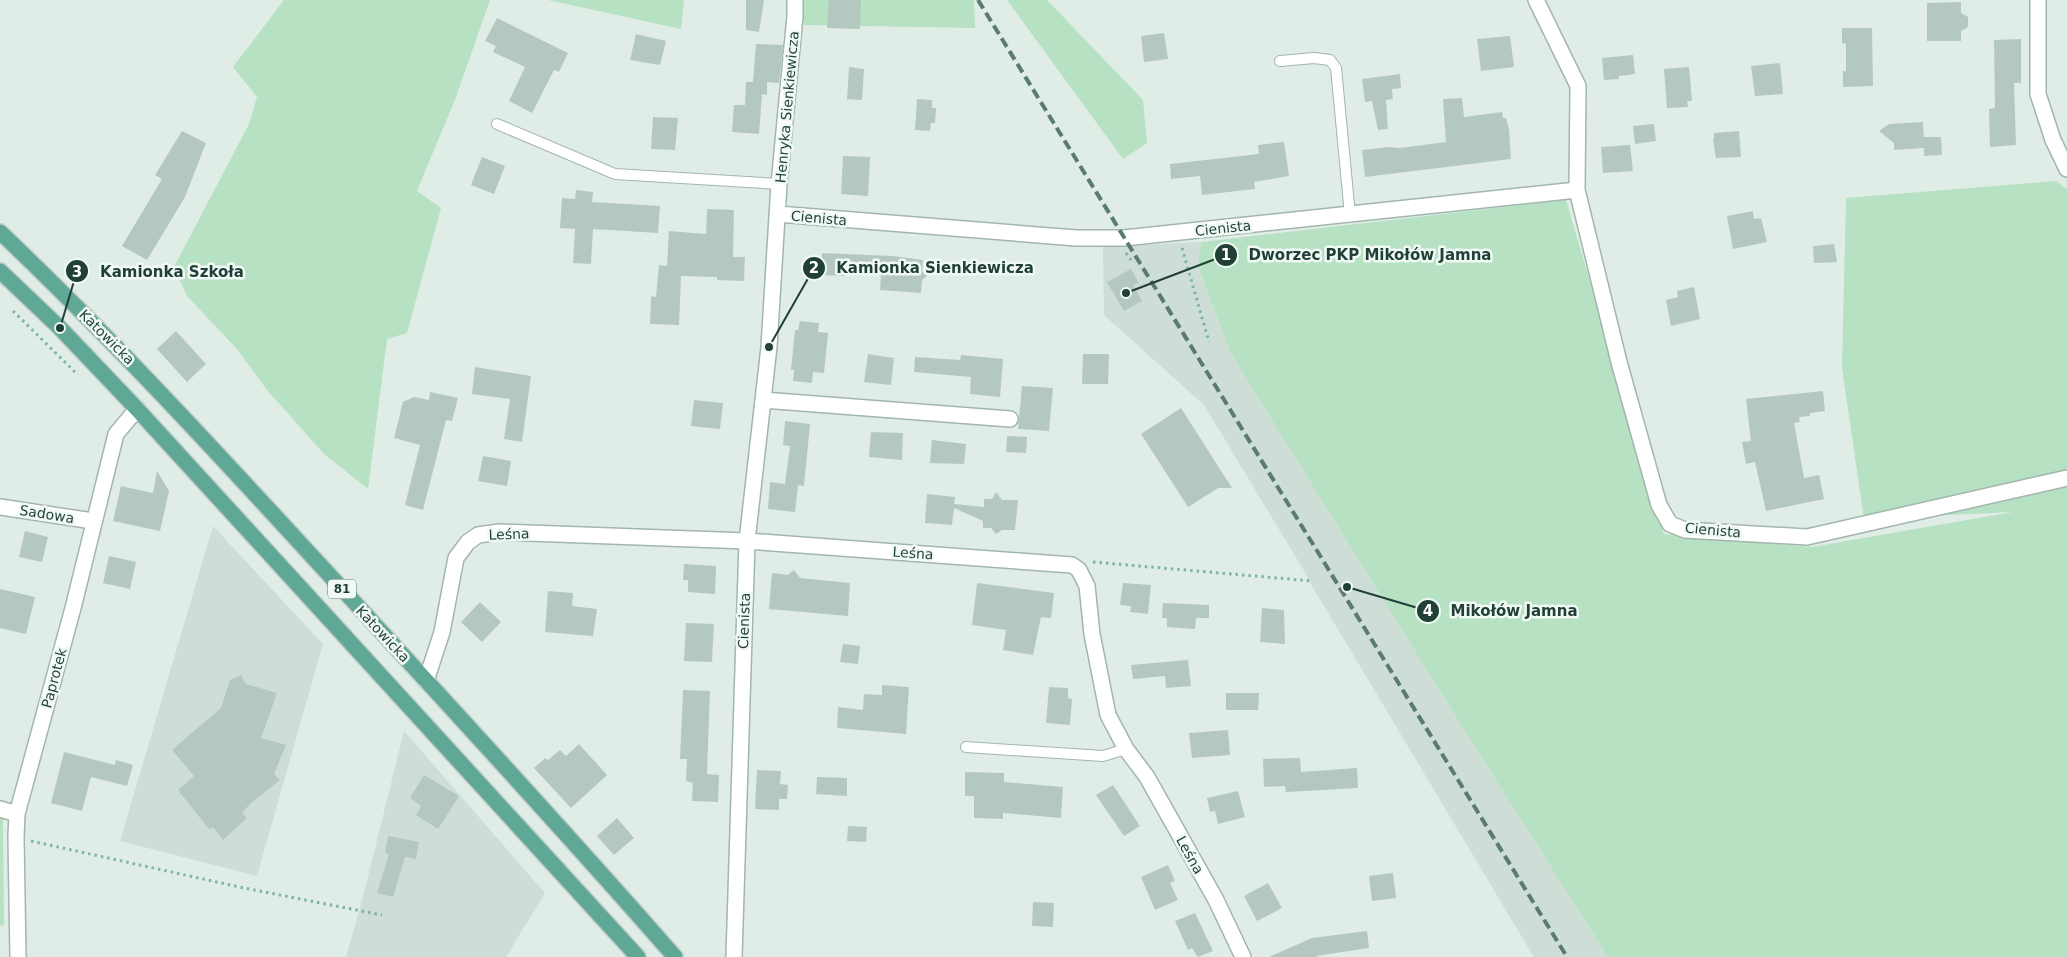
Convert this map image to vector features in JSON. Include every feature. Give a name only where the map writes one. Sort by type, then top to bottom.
[{"type":"main road","name":"Katowicka","points":[[0,232],[127,357],[426,681],[676,956]]},
{"type":"main road","name":"Katowicka","points":[[0,271],[84,352],[638,957]]},
{"type":"street","name":"Henryka Sienkiewicza","points":[[778,214],[779,184],[796,16],[795,0]]},
{"type":"street","name":"Cienista","points":[[1536,0],[1578,86],[1577,190],[1619,362],[1659,505],[1670,524],[1686,530],[1807,537],[2067,478]]},
{"type":"street","points":[[2038,0],[2038,94],[2053,140],[2067,170]]},
{"type":"street","name":"Cienista","points":[[735,932],[747,541],[769,346],[778,214],[1076,238],[1124,238],[1577,190]]},
{"type":"street","points":[[762,400],[1010,419]]},
{"type":"street","name":"Paprotek","points":[[18,957],[17,814],[70,617],[116,434],[137,409]]},
{"type":"street","name":"Sadowa","points":[[0,507],[93,521]]},
{"type":"street","name":"Leśna","points":[[426,681],[442,632],[456,558],[468,542],[478,535],[499,532],[747,541],[1072,565],[1079,570],[1087,586],[1092,634],[1108,715],[1126,749],[1151,785],[1216,900],[1243,957]]},
{"type":"street","points":[[0,809],[17,814]]},
{"type":"street","points":[[722,957],[728,950],[735,932]]},
{"type":"street","points":[[734,957],[735,932]]},
{"type":"lane","points":[[1280,61],[1314,58],[1330,60],[1336,68],[1350,215]]},
{"type":"lane","points":[[497,124],[615,174],[779,184]]},
{"type":"lane","points":[[966,747],[1103,756],[1126,749]]},
{"type":"path","points":[[1178,233],[1209,342]]},
{"type":"path","points":[[13,311],[78,375]]},
{"type":"path","points":[[1072,565],[1095,561],[1312,581]]},
{"type":"path","points":[[16,837],[234,886],[382,916]]},
{"type":"shaded area","points":[[1201,242],[1198,268],[1230,352],[1441,693],[1608,957],[1534,957],[1204,405],[1104,315],[1103,247]]},
{"type":"shaded area","points":[[213,526],[323,644],[257,876],[120,841]]},
{"type":"shaded area","points":[[404,731],[545,893],[506,957],[346,957],[363,897]]},
{"type":"green space","points":[[284,0],[490,0],[456,97],[417,191],[441,208],[407,333],[387,339],[368,489],[324,454],[267,390],[237,349],[187,296],[174,267],[249,124],[257,97],[233,67]]},
{"type":"green space","points":[[548,0],[684,0],[681,29]]},
{"type":"green space","points":[[802,0],[974,0],[975,28],[804,25]]},
{"type":"green space","points":[[1007,0],[1047,0],[1143,100],[1147,143],[1123,159]]},
{"type":"green space","points":[[2056,181],[2067,189],[2067,957],[1608,957],[1441,693],[1230,352],[1198,267],[1201,242],[1566,200],[1664,534],[1812,547],[2013,512],[1864,519],[1842,368],[1846,198]]},
{"type":"green space","points":[[0,815],[3,816],[4,926],[0,925]]},
{"type":"building","points":[[746,0],[764,0],[759,32],[746,30]]},
{"type":"building","points":[[829,0],[861,0],[860,29],[827,28]]},
{"type":"building","points":[[1961,2],[1961,13],[1968,17],[1968,27],[1961,31],[1961,41],[1927,41],[1927,3]]},
{"type":"building","points":[[497,18],[568,53],[559,72],[554,70],[532,113],[509,101],[525,67],[493,52],[496,46],[485,41]]},
{"type":"building","points":[[1842,28],[1872,28],[1873,86],[1843,87],[1843,71],[1846,71],[1846,44],[1842,43]]},
{"type":"building","points":[[1164,33],[1168,59],[1144,62],[1141,36]]},
{"type":"building","points":[[636,34],[666,41],[660,65],[630,60]]},
{"type":"building","points":[[1510,36],[1514,67],[1481,71],[1477,39]]},
{"type":"building","points":[[2021,39],[2021,83],[2014,83],[2016,145],[1990,147],[1989,109],[1995,108],[1994,40]]},
{"type":"building","points":[[756,44],[783,45],[779,83],[767,82],[767,95],[762,94],[759,134],[732,132],[734,105],[745,105],[746,82],[753,82]]},
{"type":"building","points":[[1633,55],[1635,74],[1619,76],[1619,79],[1604,80],[1602,58]]},
{"type":"building","points":[[1780,63],[1783,94],[1755,96],[1751,66]]},
{"type":"building","points":[[849,67],[864,69],[862,100],[847,99]]},
{"type":"building","points":[[1689,67],[1692,101],[1687,101],[1688,107],[1667,108],[1664,69]]},
{"type":"building","points":[[1400,74],[1401,88],[1392,89],[1393,99],[1386,100],[1388,129],[1378,130],[1372,101],[1365,102],[1362,79]]},
{"type":"building","points":[[1462,98],[1464,117],[1502,112],[1509,129],[1511,159],[1365,177],[1362,150],[1389,147],[1400,148],[1446,142],[1443,99]]},
{"type":"building","points":[[917,99],[932,100],[932,108],[936,108],[935,123],[931,123],[930,131],[915,130]]},
{"type":"building","points":[[653,117],[678,118],[675,150],[651,149]]},
{"type":"building","points":[[1923,122],[1924,137],[1941,137],[1942,155],[1924,156],[1924,148],[1894,150],[1894,143],[1879,131],[1889,124]]},
{"type":"building","points":[[1654,124],[1656,141],[1635,144],[1633,126]]},
{"type":"building","points":[[182,131],[206,143],[185,197],[147,260],[122,246],[162,179],[155,175]]},
{"type":"building","points":[[1739,131],[1741,157],[1716,158],[1714,133]]},
{"type":"building","points":[[1284,142],[1289,176],[1254,182],[1255,189],[1202,195],[1200,176],[1171,179],[1170,164],[1259,154],[1258,145]]},
{"type":"building","points":[[1630,145],[1633,171],[1603,173],[1601,147]]},
{"type":"building","points":[[843,156],[870,157],[868,196],[841,194]]},
{"type":"building","points":[[482,157],[505,166],[494,194],[471,185]]},
{"type":"building","points":[[576,190],[593,192],[592,202],[660,206],[658,233],[593,229],[591,264],[573,263],[575,229],[560,228],[562,198],[575,199]]},
{"type":"building","points":[[707,209],[734,210],[733,257],[745,257],[744,281],[717,280],[717,277],[681,276],[679,325],[650,324],[651,296],[656,297],[659,265],[667,266],[669,231],[706,234]]},
{"type":"building","points":[[1753,211],[1754,219],[1761,218],[1767,242],[1733,249],[1727,216]]},
{"type":"building","points":[[1834,244],[1837,262],[1814,263],[1813,246]]},
{"type":"building","points":[[822,253],[893,256],[923,260],[922,271],[927,276],[922,280],[921,293],[880,290],[881,274],[845,272],[845,276],[821,275]]},
{"type":"building","points":[[1131,269],[1139,283],[1133,285],[1142,301],[1124,311],[1107,282]]},
{"type":"building","points":[[1694,287],[1700,319],[1671,326],[1666,300],[1678,297],[1677,291]]},
{"type":"building","points":[[800,321],[819,323],[818,332],[828,333],[824,373],[813,372],[812,383],[793,381],[794,370],[791,370],[795,330],[798,330]]},
{"type":"building","points":[[176,331],[206,364],[187,382],[157,349]]},
{"type":"building","points":[[868,354],[894,358],[891,385],[864,382]]},
{"type":"building","points":[[1083,354],[1109,354],[1108,384],[1082,384]]},
{"type":"building","points":[[961,355],[1003,359],[1000,397],[970,394],[971,377],[914,372],[915,357],[960,360]]},
{"type":"building","points":[[475,367],[531,376],[522,442],[504,439],[510,399],[472,394]]},
{"type":"building","points":[[1022,386],[1053,388],[1049,431],[1018,429]]},
{"type":"building","points":[[1823,391],[1825,411],[1799,417],[1800,422],[1794,423],[1804,478],[1819,475],[1824,499],[1766,511],[1755,462],[1746,464],[1742,442],[1751,441],[1746,399]]},
{"type":"building","points":[[430,392],[458,398],[452,421],[446,420],[423,510],[405,505],[420,445],[394,438],[403,402],[414,397],[429,400]]},
{"type":"building","points":[[694,400],[723,403],[720,429],[691,426]]},
{"type":"building","points":[[1181,408],[1232,488],[1218,488],[1188,507],[1141,434]]},
{"type":"building","points":[[785,421],[810,424],[804,486],[793,484],[798,485],[795,512],[768,509],[770,482],[785,484],[790,446],[783,445]]},
{"type":"building","points":[[871,432],[903,433],[902,460],[869,457]]},
{"type":"building","points":[[1007,436],[1027,437],[1026,453],[1006,452]]},
{"type":"building","points":[[932,440],[966,444],[964,464],[930,463]]},
{"type":"building","points":[[483,456],[511,461],[507,486],[478,481]]},
{"type":"building","points":[[157,471],[169,491],[160,531],[113,521],[121,486],[153,493]]},
{"type":"building","points":[[996,492],[1002,500],[1018,500],[1015,530],[1002,530],[996,534],[991,528],[983,528],[983,521],[954,508],[952,525],[925,523],[927,494],[955,497],[954,504],[984,507],[984,499],[992,499]]},
{"type":"building","points":[[25,531],[48,537],[42,562],[19,557]]},
{"type":"building","points":[[109,556],[136,562],[130,589],[103,583]]},
{"type":"building","points":[[684,564],[716,566],[715,594],[688,592],[688,580],[683,580]]},
{"type":"building","points":[[794,570],[800,578],[850,583],[848,616],[769,609],[772,573],[788,575]]},
{"type":"building","points":[[977,583],[1054,593],[1051,618],[1041,617],[1033,655],[1003,650],[1006,630],[972,625]]},
{"type":"building","points":[[1123,583],[1151,585],[1148,614],[1130,612],[1131,606],[1120,605]]},
{"type":"building","points":[[0,589],[35,597],[26,634],[0,628]]},
{"type":"building","points":[[548,591],[573,593],[572,606],[597,609],[593,636],[545,632]]},
{"type":"building","points":[[480,602],[501,622],[482,642],[461,622]]},
{"type":"building","points":[[1163,603],[1209,605],[1209,618],[1196,618],[1195,629],[1167,627],[1167,618],[1162,618]]},
{"type":"building","points":[[1262,608],[1284,610],[1285,644],[1260,642]]},
{"type":"building","points":[[686,623],[714,624],[712,662],[684,661]]},
{"type":"building","points":[[843,644],[860,646],[858,664],[840,662]]},
{"type":"building","points":[[1188,660],[1191,686],[1166,688],[1165,676],[1133,679],[1131,665]]},
{"type":"building","points":[[241,675],[246,684],[277,693],[261,738],[286,745],[274,774],[280,780],[251,803],[242,813],[247,818],[223,840],[213,827],[209,829],[178,790],[194,776],[172,750],[221,708],[230,680]]},
{"type":"building","points":[[882,685],[909,687],[906,734],[837,728],[838,707],[863,710],[864,694],[882,695]]},
{"type":"building","points":[[1049,687],[1068,688],[1068,698],[1072,699],[1070,725],[1046,723]]},
{"type":"building","points":[[683,690],[710,691],[707,774],[719,775],[718,802],[692,801],[693,783],[686,781],[687,759],[680,759]]},
{"type":"building","points":[[1226,693],[1259,693],[1258,710],[1226,710]]},
{"type":"building","points":[[1228,730],[1230,755],[1192,758],[1189,733]]},
{"type":"building","points":[[579,744],[607,775],[571,808],[534,768],[545,758],[548,760],[560,750],[566,756]]},
{"type":"building","points":[[64,752],[115,765],[116,760],[133,765],[127,786],[91,777],[82,811],[51,803]]},
{"type":"building","points":[[1300,758],[1301,772],[1357,768],[1358,788],[1286,792],[1285,786],[1264,787],[1263,759]]},
{"type":"building","points":[[757,770],[781,771],[780,784],[788,785],[787,799],[779,799],[779,810],[755,809]]},
{"type":"building","points":[[965,772],[1004,773],[1004,782],[1063,787],[1061,818],[1003,813],[1003,819],[974,818],[974,796],[965,796]]},
{"type":"building","points":[[424,775],[459,796],[438,829],[416,815],[421,806],[410,798]]},
{"type":"building","points":[[817,777],[847,778],[847,796],[816,794]]},
{"type":"building","points":[[1113,785],[1140,826],[1124,836],[1096,795]]},
{"type":"building","points":[[1238,791],[1245,817],[1218,824],[1215,811],[1210,812],[1207,798]]},
{"type":"building","points":[[617,818],[634,838],[614,855],[597,836]]},
{"type":"building","points":[[848,826],[867,827],[866,842],[847,841]]},
{"type":"building","points":[[388,836],[419,842],[416,859],[405,857],[393,897],[377,893],[389,854],[385,853]]},
{"type":"building","points":[[1168,865],[1175,881],[1170,883],[1178,900],[1155,910],[1141,877]]},
{"type":"building","points":[[1393,873],[1396,898],[1372,901],[1369,876]]},
{"type":"building","points":[[1268,883],[1282,908],[1257,921],[1244,896]]},
{"type":"building","points":[[1033,902],[1054,903],[1053,927],[1032,926]]},
{"type":"building","points":[[1195,913],[1213,951],[1198,957],[1192,948],[1188,950],[1175,921]]},
{"type":"building","points":[[1367,931],[1369,948],[1317,957],[1269,957],[1312,938]]},
{"type":"railway","points":[[978,0],[1567,957]]},
{"type":"place","name":"Dworzec PKP Mikołów Jamna","points":[[1126,293]]},
{"type":"place","name":"Kamionka Szkoła","points":[[60,328]]},
{"type":"place","name":"Kamionka Sienkiewicza","points":[[769,347]]},
{"type":"place","name":"Mikołów Jamna","points":[[1347,587]]}]
